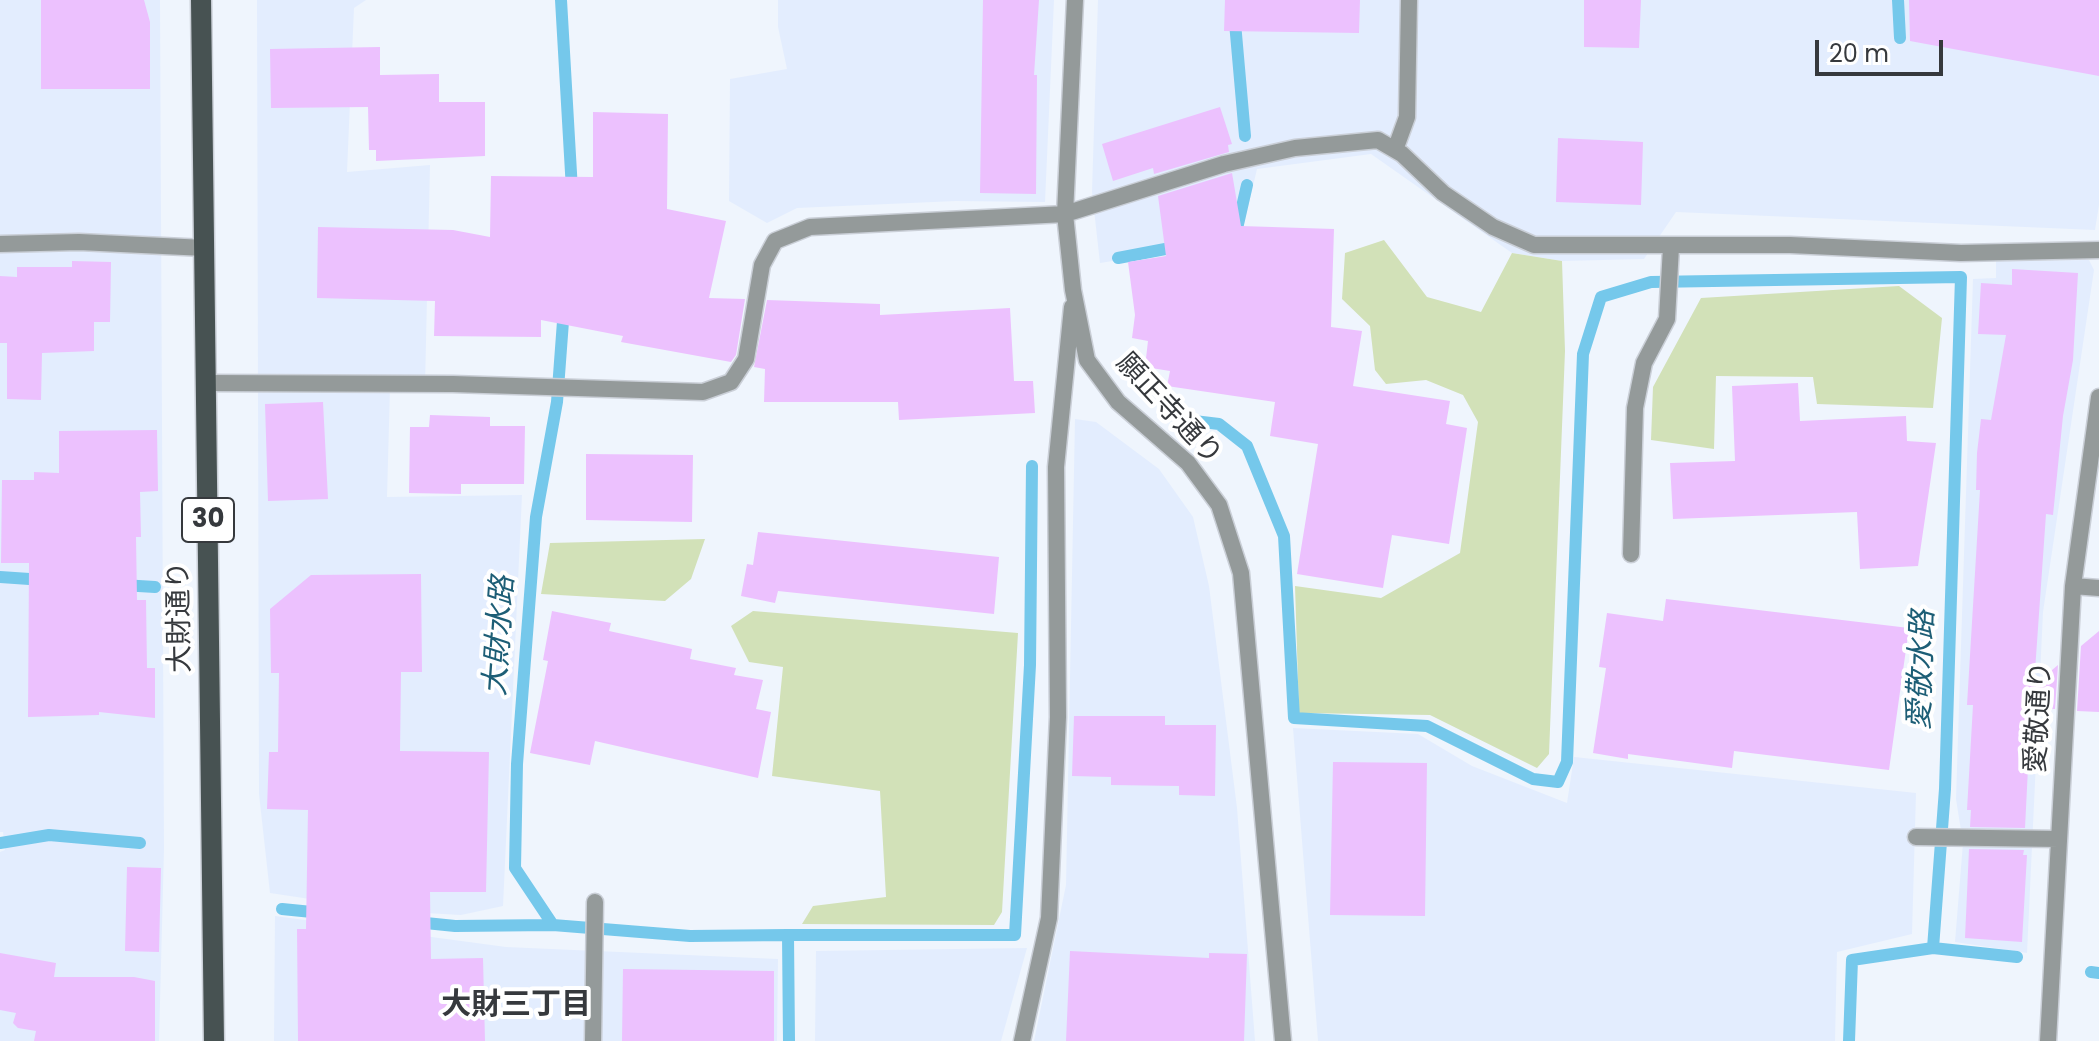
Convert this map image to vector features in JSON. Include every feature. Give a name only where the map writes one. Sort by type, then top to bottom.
[{"type":"main road","name":"大財通り","points":[[201,0],[214,1041]]},
{"type":"street","name":"願正寺通り","points":[[1075,0],[1065,214],[1073,290],[1087,360],[1118,402],[1188,463],[1219,505],[1241,573],[1283,1041]]},
{"type":"street","points":[[1395,150],[1407,117],[1409,0]]},
{"type":"street","points":[[206,383],[703,392],[731,382],[746,359],[762,265],[775,241],[810,227],[1065,214],[1224,164],[1295,148],[1378,140],[1395,150],[1443,193],[1493,227],[1534,245],[1790,245],[1961,253],[2099,250]]},
{"type":"street","points":[[0,244],[79,242],[205,248]]},
{"type":"street","points":[[1631,554],[1635,408],[1644,363],[1667,319],[1670,306],[1671,247]]},
{"type":"street","points":[[1022,1041],[1049,918],[1058,717],[1056,467],[1073,290]]},
{"type":"street","name":"愛敬通り","points":[[2048,1041],[2073,586],[2099,397]]},
{"type":"street","points":[[2073,586],[2099,588]]},
{"type":"street","points":[[1916,837],[2059,839]]},
{"type":"street","points":[[593,1041],[595,902]]},
{"type":"shaded area","points":[[0,0],[160,0],[164,849],[159,1041],[0,1041],[0,852],[5,850],[3,832],[0,832]]},
{"type":"shaded area","points":[[257,0],[366,0],[354,8],[347,172],[430,165],[425,386],[390,388],[387,497],[522,495],[503,906],[461,915],[390,911],[270,893],[259,794]]},
{"type":"shaded area","points":[[778,0],[1054,0],[1045,202],[956,201],[797,208],[767,223],[729,201],[730,79],[787,69],[778,27]]},
{"type":"shaded area","points":[[1098,0],[2099,0],[2099,205],[2095,230],[1676,212],[1644,259],[1562,261],[1512,253],[1371,154],[1257,169],[1240,241],[1100,263],[1092,192]]},
{"type":"shaded area","points":[[2089,260],[2094,270],[2043,612],[2027,953],[1955,942],[1963,843],[1956,799],[1973,279],[1996,278],[1996,261]]},
{"type":"shaded area","points":[[1075,419],[1096,422],[1159,469],[1193,517],[1209,586],[1237,808],[1255,1041],[1034,1041],[1066,885]]},
{"type":"shaded area","points":[[1293,728],[1418,734],[1472,766],[1567,803],[1574,757],[1916,793],[1912,934],[1837,952],[1835,1041],[1318,1041]]},
{"type":"shaded area","points":[[275,916],[506,947],[778,959],[777,1041],[274,1041]]},
{"type":"shaded area","points":[[1027,948],[1001,1041],[815,1041],[816,951]]},
{"type":"green space","points":[[1384,240],[1427,297],[1481,312],[1512,253],[1562,261],[1565,351],[1549,754],[1537,768],[1430,715],[1299,713],[1295,586],[1381,598],[1460,553],[1478,422],[1463,395],[1426,380],[1386,384],[1375,370],[1370,326],[1342,299],[1345,253]]},
{"type":"green space","points":[[1899,286],[1942,318],[1933,408],[1817,404],[1813,377],[1716,376],[1714,449],[1651,440],[1653,387],[1701,298]]},
{"type":"green space","points":[[705,539],[691,579],[665,601],[541,594],[550,543]]},
{"type":"green space","points":[[753,611],[1018,633],[1002,912],[994,925],[802,924],[813,906],[886,897],[880,791],[772,776],[783,667],[749,662],[731,626]]},
{"type":"building","points":[[41,0],[144,0],[150,22],[150,89],[41,89]]},
{"type":"building","points":[[983,0],[1039,0],[1034,75],[1037,75],[1036,194],[980,193]]},
{"type":"building","points":[[1225,0],[1360,0],[1359,33],[1224,31]]},
{"type":"building","points":[[1584,0],[1641,0],[1639,48],[1584,47]]},
{"type":"building","points":[[1909,0],[2099,0],[2099,76],[1910,41]]},
{"type":"building","points":[[380,47],[380,75],[439,74],[439,102],[485,102],[485,156],[376,161],[376,150],[369,150],[368,107],[271,108],[270,49]]},
{"type":"building","points":[[1220,107],[1232,144],[1228,145],[1229,152],[1154,174],[1153,168],[1113,181],[1102,144]]},
{"type":"building","points":[[593,112],[668,114],[667,209],[726,221],[709,298],[745,299],[736,355],[731,362],[621,342],[623,336],[541,320],[541,337],[434,336],[435,301],[317,298],[318,227],[453,230],[490,237],[491,176],[593,177]]},
{"type":"building","points":[[1558,138],[1643,142],[1641,205],[1556,202]]},
{"type":"building","points":[[1232,173],[1241,226],[1334,229],[1331,327],[1362,331],[1353,386],[1450,401],[1446,424],[1467,428],[1449,544],[1392,535],[1383,588],[1297,574],[1318,444],[1270,436],[1275,402],[1167,386],[1170,371],[1145,367],[1148,341],[1132,338],[1135,315],[1128,262],[1166,256],[1158,196]]},
{"type":"building","points":[[72,261],[111,262],[110,322],[94,322],[94,351],[42,353],[41,400],[7,399],[7,343],[0,343],[0,276],[17,277],[17,267],[72,267]]},
{"type":"building","points":[[2012,269],[2078,273],[2073,360],[2063,416],[2053,515],[2046,514],[2034,685],[2058,665],[2055,709],[2031,708],[2025,828],[1970,827],[1971,810],[1967,810],[1973,705],[1967,705],[1980,490],[1976,490],[1977,453],[1981,419],[1991,420],[2006,335],[1978,334],[1981,283],[2012,285]]},
{"type":"building","points":[[767,300],[880,304],[880,315],[1010,308],[1014,381],[1033,381],[1035,413],[899,420],[898,402],[764,402],[765,369],[754,367]]},
{"type":"building","points":[[1798,383],[1800,421],[1906,416],[1907,441],[1936,443],[1918,566],[1860,569],[1857,512],[1673,519],[1670,463],[1735,461],[1732,386]]},
{"type":"building","points":[[323,402],[328,499],[268,501],[265,404]]},
{"type":"building","points":[[430,415],[490,417],[490,426],[525,426],[524,484],[461,484],[461,494],[409,493],[410,427],[429,427]]},
{"type":"building","points":[[157,430],[158,491],[140,492],[141,537],[136,537],[137,600],[146,600],[147,668],[155,668],[155,718],[99,712],[99,715],[28,717],[29,563],[1,563],[2,480],[34,480],[34,472],[59,473],[59,431]]},
{"type":"building","points":[[586,454],[693,455],[692,522],[586,520]]},
{"type":"building","points":[[758,532],[999,557],[994,614],[778,591],[775,603],[741,596],[747,564],[753,565]]},
{"type":"building","points":[[421,574],[422,672],[401,672],[400,751],[489,752],[486,892],[430,892],[431,959],[483,958],[485,1041],[298,1041],[297,929],[306,929],[308,810],[267,809],[269,752],[278,752],[279,673],[271,673],[270,609],[311,575]]},
{"type":"building","points":[[1666,599],[1909,628],[1889,770],[1734,751],[1732,768],[1628,754],[1628,759],[1593,753],[1606,668],[1599,667],[1607,613],[1663,621]]},
{"type":"building","points":[[552,611],[611,623],[609,631],[692,649],[690,659],[736,668],[734,675],[763,680],[756,709],[771,712],[758,778],[595,741],[590,765],[530,753],[548,661],[543,660]]},
{"type":"building","points":[[2099,631],[2099,712],[2077,711],[2081,646]]},
{"type":"building","points":[[1074,716],[1165,716],[1165,725],[1216,725],[1215,796],[1179,795],[1179,786],[1111,785],[1111,777],[1072,776]]},
{"type":"building","points":[[1333,762],[1427,763],[1425,916],[1330,915]]},
{"type":"building","points":[[1969,849],[2024,850],[2023,855],[2027,855],[2022,942],[1965,938]]},
{"type":"building","points":[[127,867],[161,868],[159,952],[125,951]]},
{"type":"building","points":[[1070,951],[1209,958],[1209,953],[1247,954],[1244,1041],[1066,1041]]},
{"type":"building","points":[[0,953],[56,963],[54,977],[134,977],[155,981],[155,1041],[34,1041],[36,1031],[18,1028],[13,1023],[16,1013],[0,1010]]},
{"type":"building","points":[[623,969],[774,971],[774,1041],[622,1041]]},
{"type":"waterway","name":"大財水路","points":[[561,0],[572,190]]},
{"type":"waterway","points":[[1233,0],[1245,136]]},
{"type":"waterway","name":"愛敬水路","points":[[1898,0],[1900,38]]},
{"type":"waterway","points":[[1236,233],[1247,185]]},
{"type":"waterway","points":[[1118,258],[1181,246]]},
{"type":"waterway","points":[[1194,421],[1219,424],[1247,446],[1284,536],[1294,718],[1427,726],[1533,779],[1558,782],[1567,762],[1583,354],[1601,297],[1651,282],[1961,277],[1945,789],[1933,948],[1852,960],[1849,1041]]},
{"type":"waterway","name":"大財水路","points":[[564,308],[557,402],[536,517],[517,764],[515,868],[553,925],[690,936],[788,935],[789,1041]]},
{"type":"waterway","points":[[788,935],[1015,935],[1030,665],[1032,466]]},
{"type":"waterway","points":[[0,577],[44,580]]},
{"type":"waterway","points":[[122,585],[155,587]]},
{"type":"waterway","points":[[0,843],[49,835],[140,843]]},
{"type":"waterway","points":[[282,909],[322,913]]},
{"type":"waterway","points":[[416,922],[455,926],[553,925]]},
{"type":"waterway","points":[[1933,948],[2017,957]]},
{"type":"waterway","points":[[2091,972],[2099,973]]},
{"type":"district","name":"大財三丁目","points":[[516,1006]]}]
